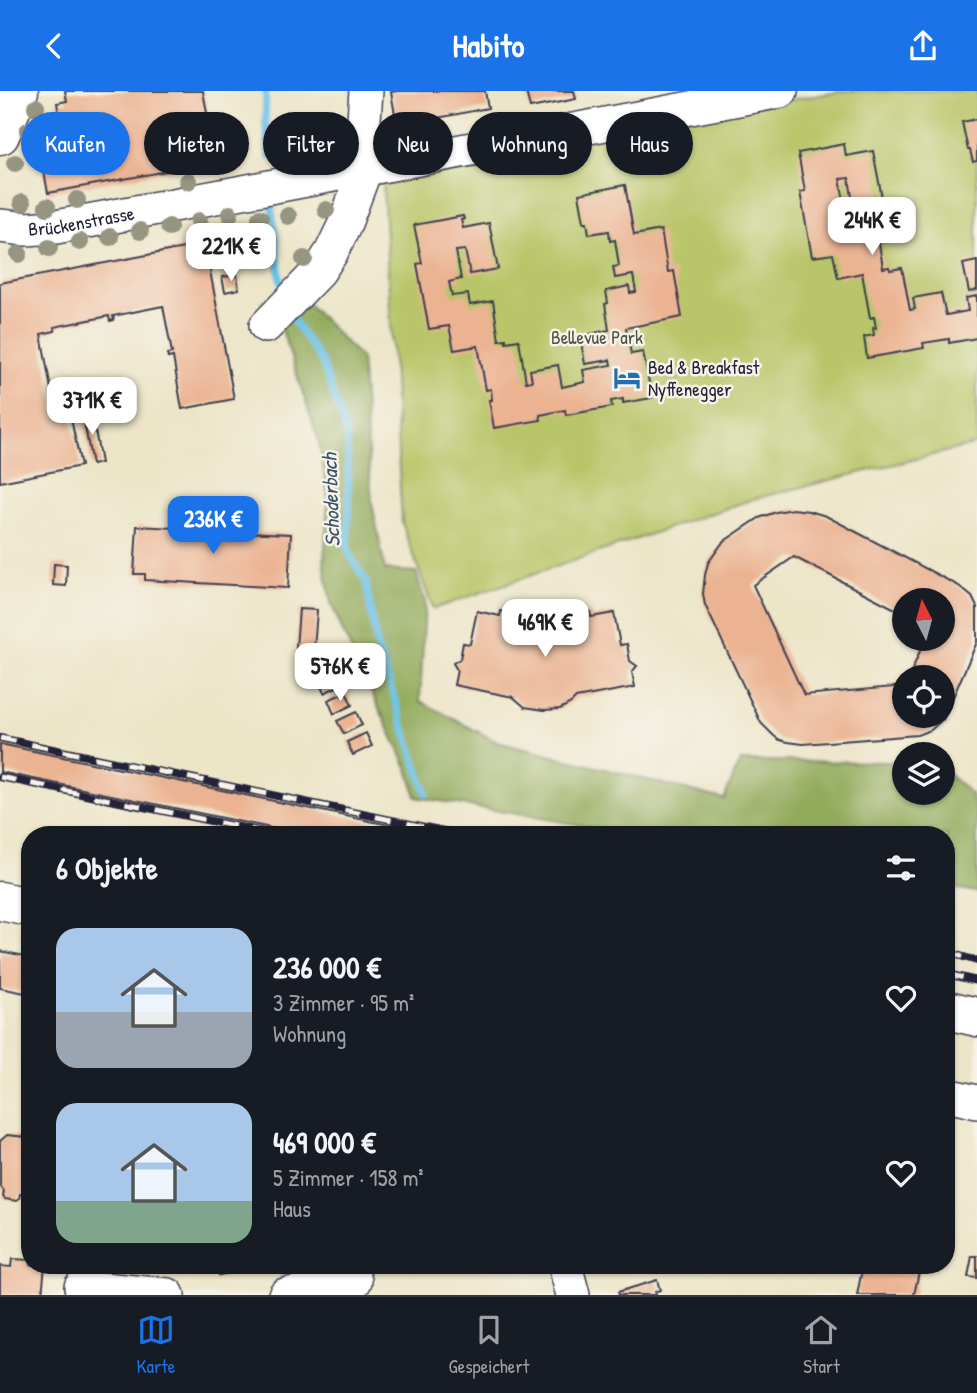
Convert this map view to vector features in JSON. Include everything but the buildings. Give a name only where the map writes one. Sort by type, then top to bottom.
[{"type":"main road","points":[[0,135],[19,91]]},
{"type":"main road","points":[[0,901],[21,906]]},
{"type":"main road","points":[[955,1012],[977,1017]]},
{"type":"street","points":[[266,326],[319,271],[344,226],[365,170],[362,148],[366,91]]},
{"type":"street","name":"Brückenstrasse","points":[[0,226],[26,229],[56,227],[781,91]]},
{"type":"street","points":[[955,1097],[977,1102]]},
{"type":"street","points":[[567,1274],[573,1295]]},
{"type":"street","points":[[285,1295],[355,1280]]},
{"type":"street","points":[[81,1282],[168,1295]]},
{"type":"green space","name":"Bellevue Park","points":[[844,91],[977,91],[977,444],[753,499],[433,609],[402,523],[382,175],[453,175],[453,155],[467,153],[467,175],[592,175],[592,132],[606,130],[606,175],[693,175],[693,116]]},
{"type":"green space","points":[[305,301],[361,358],[372,502],[385,570],[416,572],[425,602],[420,701],[497,742],[724,799],[740,761],[892,762],[892,805],[955,805],[955,780],[971,794],[977,814],[977,892],[955,888],[955,826],[586,826],[416,797],[408,769],[331,603],[324,563],[328,496],[319,442],[281,327]]},
{"type":"waterway","name":"Schoderbach","points":[[265,112],[266,91]]},
{"type":"waterway","name":"Schoderbach","points":[[272,207],[280,278],[285,293]]},
{"type":"waterway","name":"Schoderbach","points":[[292,314],[295,323],[322,362],[347,435],[347,550],[366,582],[376,642],[426,794]]},
{"type":"railway","points":[[0,738],[420,826]]},
{"type":"railway","points":[[0,777],[235,826]]},
{"type":"railway","points":[[955,954],[977,961]]},
{"type":"railway","points":[[955,976],[977,981]]},
{"type":"place","name":"Bed & Breakfast Nyffenegger","points":[[627,378]]}]
